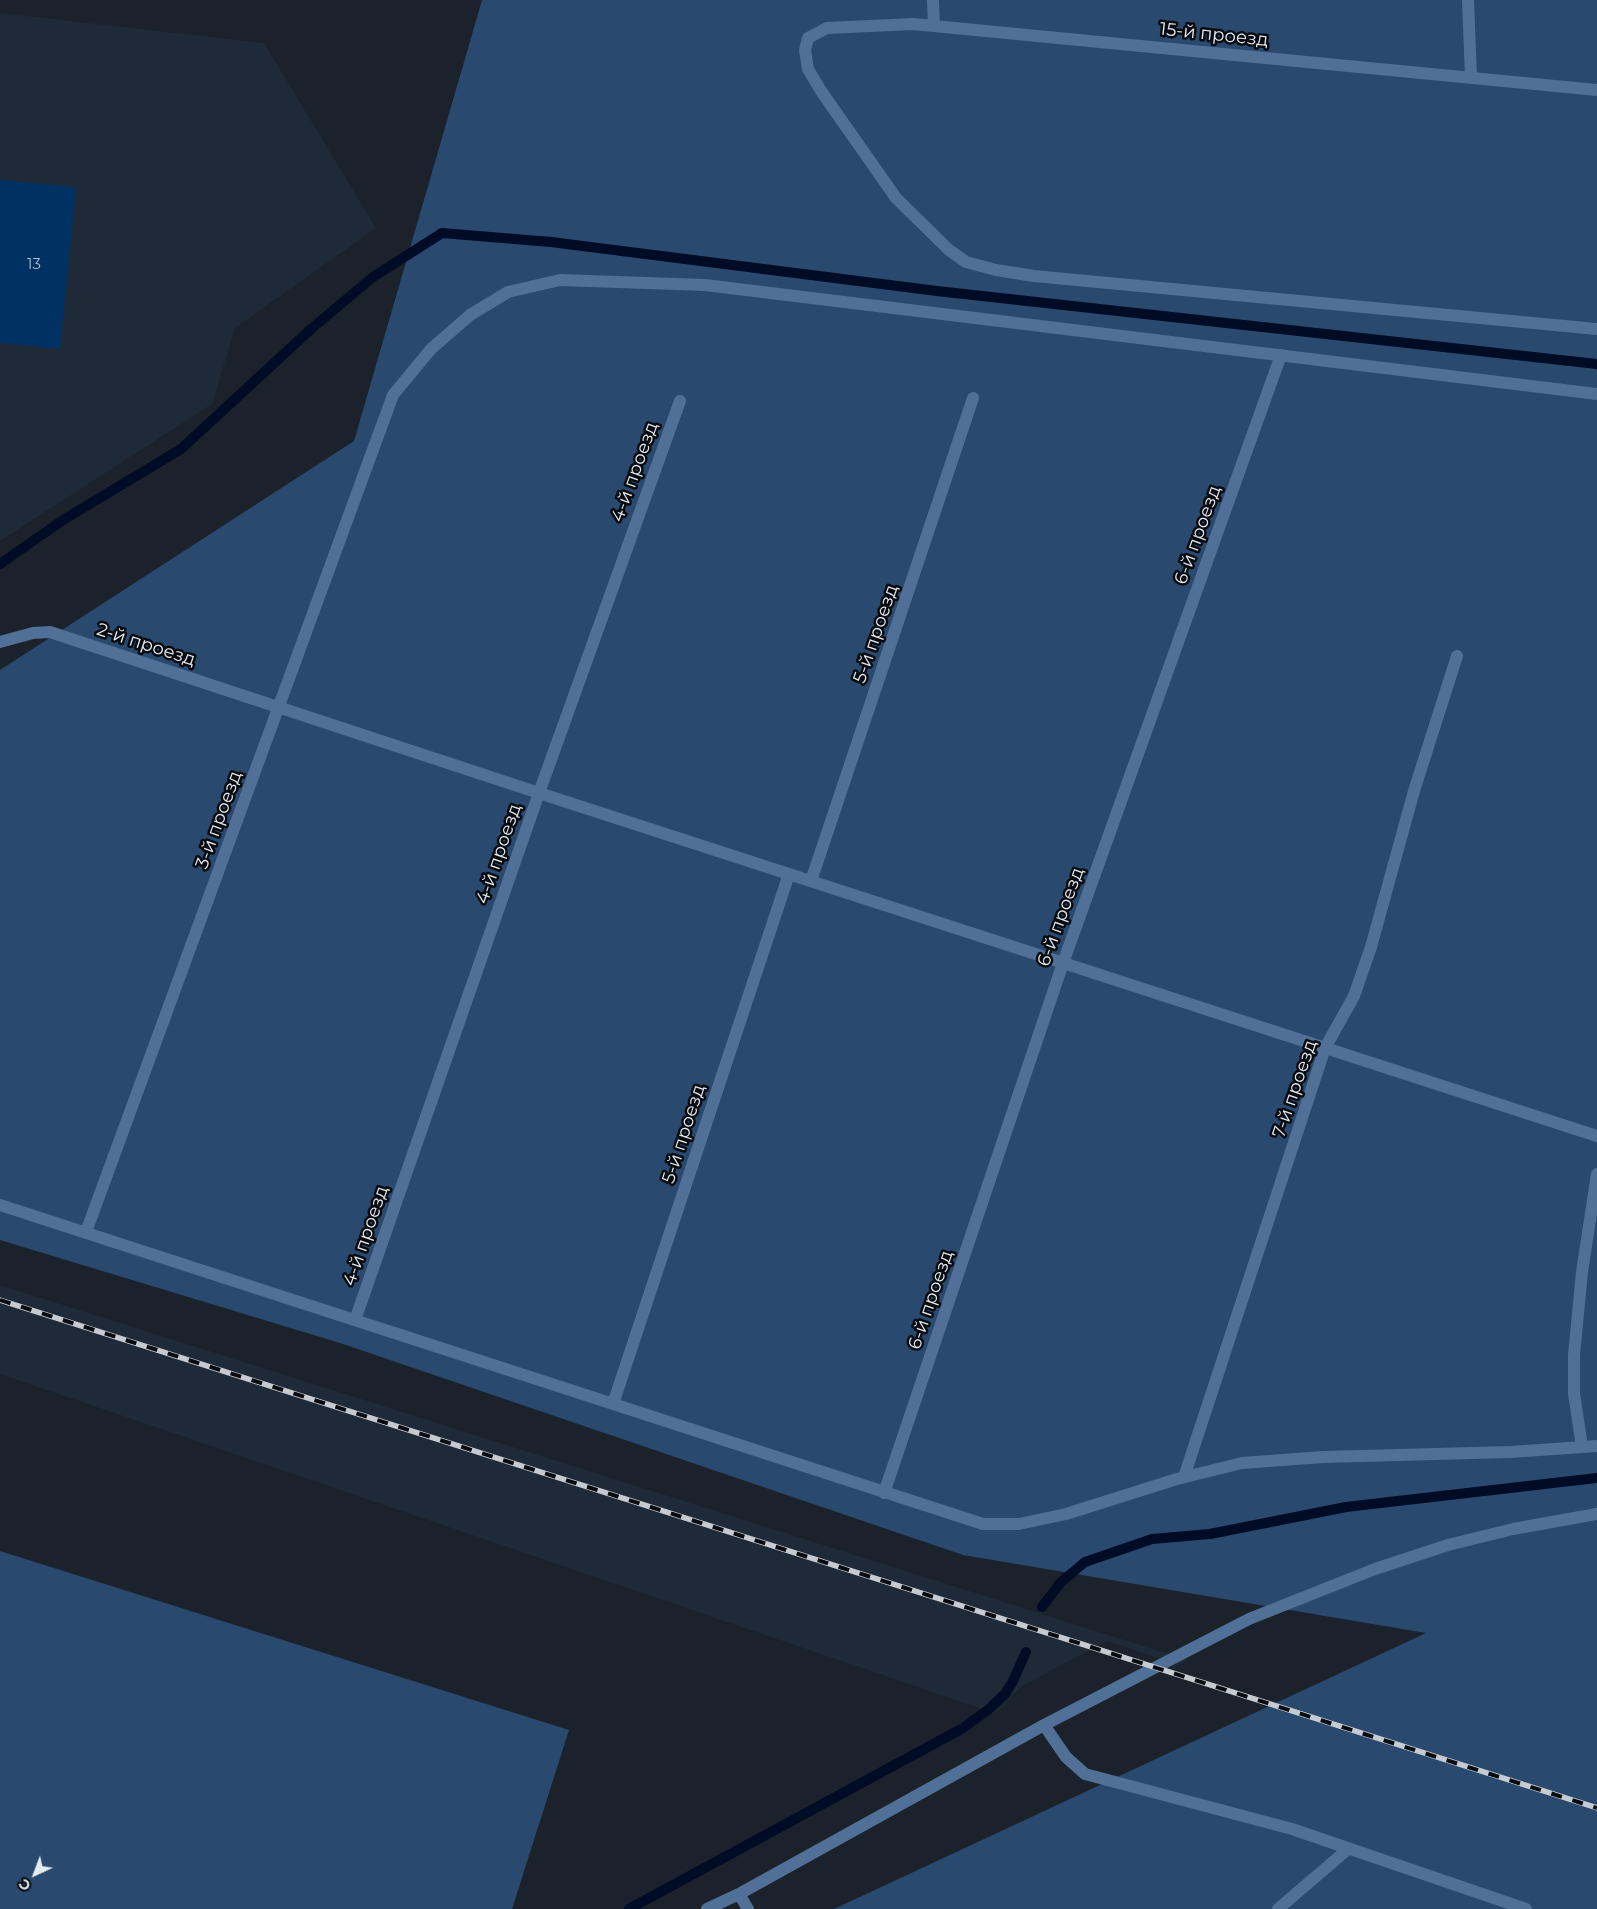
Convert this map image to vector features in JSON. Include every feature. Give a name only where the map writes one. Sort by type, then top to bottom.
[{"type":"street","points":[[933,0],[934,26]]},
{"type":"street","points":[[1468,0],[1471,78]]},
{"type":"street","name":"15-й проезд","points":[[1597,90],[913,24],[827,28],[808,38],[805,50],[808,69],[812,76],[896,198],[948,250],[966,262],[996,270],[1034,276],[1597,328]]},
{"type":"street","name":"3-й проезд","points":[[86,1232],[279,708],[382,420],[393,395],[432,349],[470,315],[508,292],[560,280],[706,285],[1597,394]]},
{"type":"street","name":"6-й проезд","points":[[884,1493],[1063,963],[1281,355]]},
{"type":"street","name":"5-й проезд","points":[[811,881],[973,398]]},
{"type":"street","name":"4-й проезд","points":[[356,1320],[539,793],[680,401]]},
{"type":"street","name":"2-й проезд","points":[[0,642],[33,632],[50,632],[539,793],[1597,1136]]},
{"type":"street","name":"7-й проезд","points":[[1184,1477],[1325,1048],[1354,996],[1371,947],[1414,791],[1457,656]]},
{"type":"street","name":"5-й проезд","points":[[613,1404],[789,874]]},
{"type":"street","points":[[1582,1447],[1574,1393],[1574,1355],[1582,1272],[1597,1174]]},
{"type":"street","points":[[0,1205],[984,1524],[1019,1524],[1066,1514],[1184,1477],[1242,1463],[1323,1457],[1511,1452],[1597,1446]]},
{"type":"street","points":[[707,1909],[739,1894],[1044,1725],[1249,1619],[1351,1578],[1448,1545],[1513,1529],[1597,1514]]},
{"type":"street","points":[[1044,1725],[1066,1757],[1085,1774],[1292,1829],[1526,1909]]},
{"type":"street","points":[[1278,1909],[1348,1849]]},
{"type":"street","points":[[739,1894],[748,1909]]},
{"type":"shaded area","points":[[482,0],[1597,0],[1597,1909],[834,1909],[1426,1633],[963,1555],[340,1343],[0,1240],[0,670],[354,441]]},
{"type":"shaded area","points":[[0,13],[264,43],[376,228],[235,328],[212,404],[0,541]]},
{"type":"shaded area","points":[[0,1285],[1189,1660],[1171,1670],[1174,1663],[1107,1641],[1022,1686],[994,1713],[0,1374]]},
{"type":"shaded area","points":[[0,1551],[569,1730],[512,1909],[0,1909]]},
{"type":"building","points":[[0,180],[76,187],[60,349],[0,343]]},
{"type":"waterway","points":[[0,564],[63,520],[181,449],[311,329],[373,277],[442,233],[551,242],[937,291],[1597,364]]},
{"type":"waterway","points":[[1042,1607],[1061,1582],[1085,1562],[1152,1539],[1210,1534],[1346,1507],[1597,1478]]},
{"type":"waterway","points":[[629,1909],[963,1728],[989,1709],[1005,1694],[1026,1652]]},
{"type":"railway","points":[[0,1300],[1597,1808]]}]
